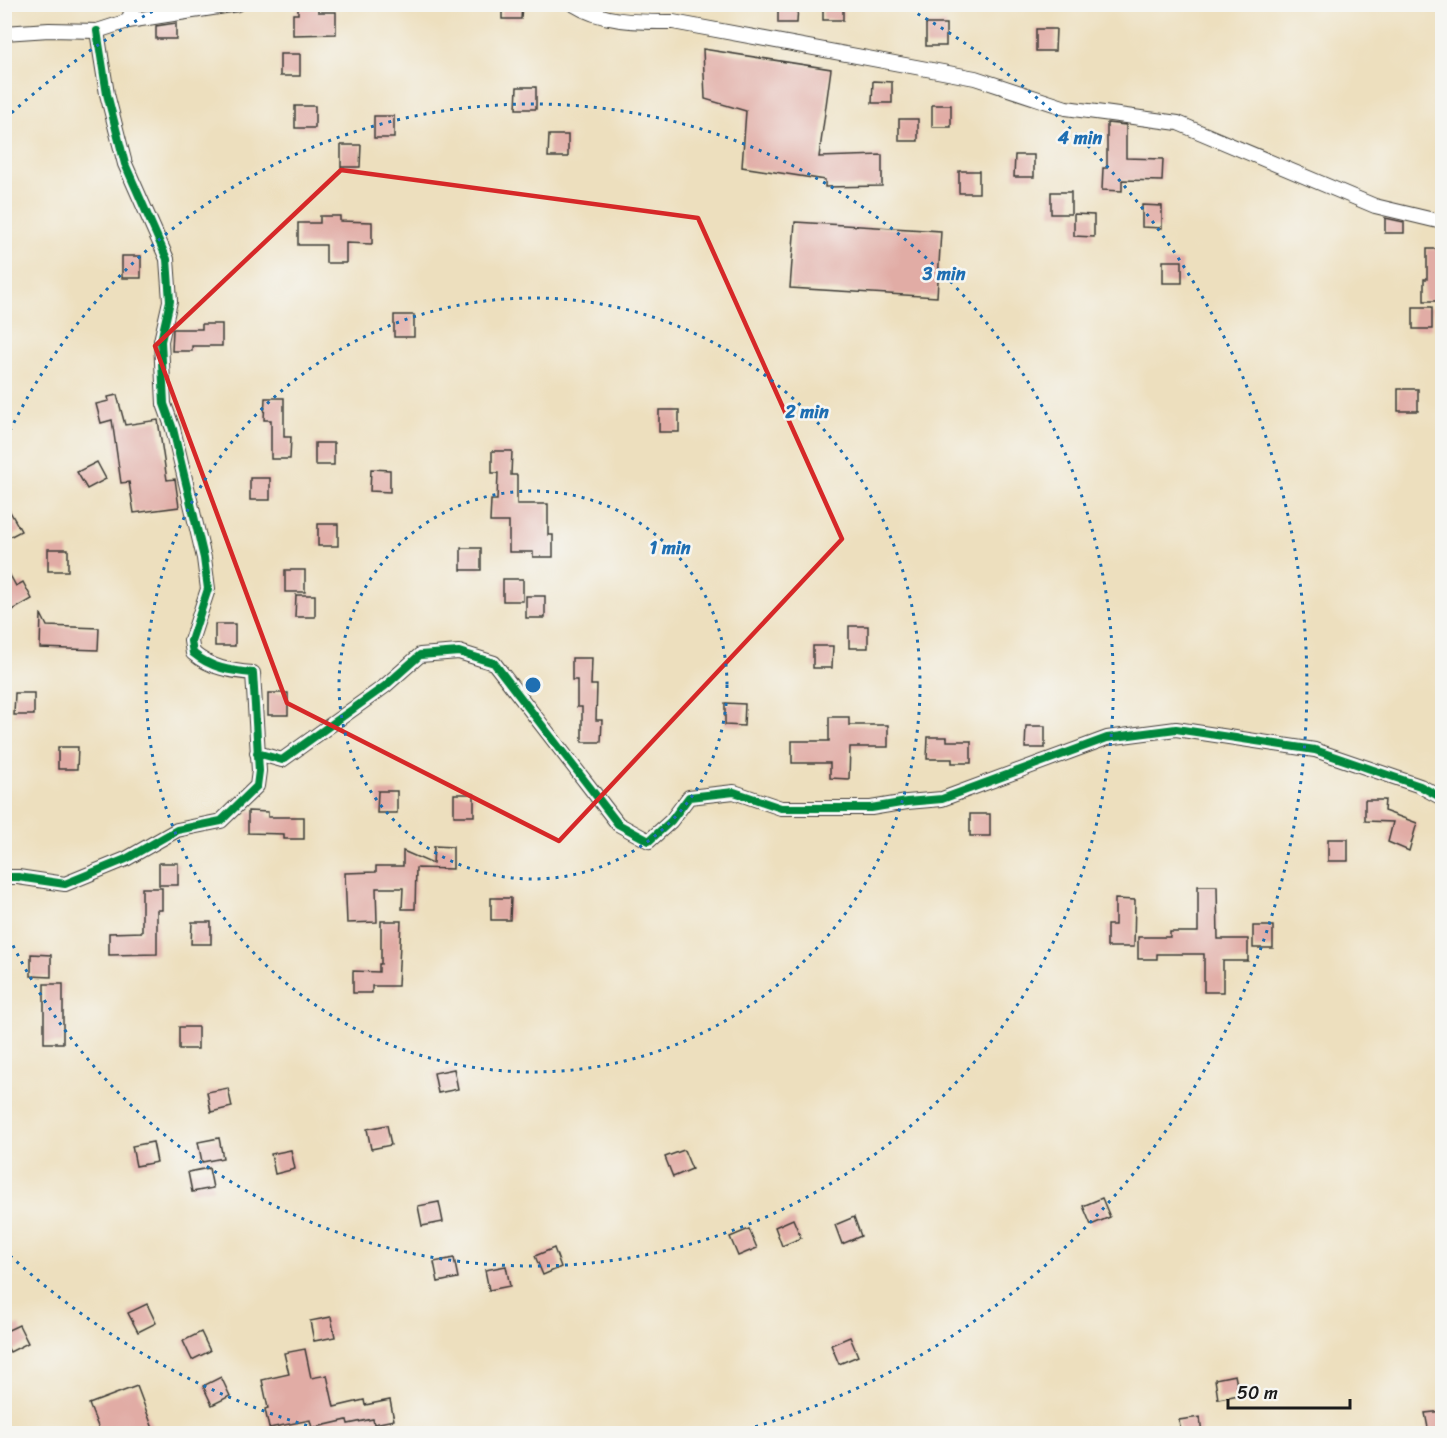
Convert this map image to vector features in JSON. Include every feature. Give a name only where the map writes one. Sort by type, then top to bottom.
[{"type":"street","points":[[128,21],[134,4]]},
{"type":"street","points":[[4,33],[49,30],[97,31],[128,21],[238,4]]},
{"type":"street","points":[[573,4],[587,13],[631,22],[673,22],[975,78],[1066,108],[1178,123],[1375,206],[1443,222]]},
{"type":"street","points":[[4,877],[18,876],[65,884],[126,859],[177,830],[221,821],[256,786],[259,771],[253,673],[223,670],[193,653],[191,641],[208,589],[204,558],[173,429],[164,404],[160,341],[170,301],[167,259],[125,164],[107,94],[97,31]]},
{"type":"street","points":[[257,753],[282,760],[385,686],[420,655],[459,652],[494,663],[618,824],[649,840],[671,821],[689,797],[734,792],[781,808],[871,808],[942,799],[1107,738],[1176,729],[1315,750],[1420,786],[1443,798]]},
{"type":"highlighted area","points":[[341,170],[698,218],[842,539],[559,841],[287,703],[155,346]]},
{"type":"building","points":[[298,4],[318,4],[318,12],[336,12],[336,34],[293,35],[293,14],[298,14]]},
{"type":"building","points":[[502,4],[522,4],[521,19],[502,19]]},
{"type":"building","points":[[778,4],[798,4],[797,23],[778,23]]},
{"type":"building","points":[[823,4],[843,4],[843,20],[823,20]]},
{"type":"building","points":[[176,23],[176,39],[156,39],[156,26]]},
{"type":"building","points":[[926,24],[946,24],[946,46],[926,46]]},
{"type":"building","points":[[1036,29],[1056,29],[1055,51],[1036,51]]},
{"type":"building","points":[[703,49],[831,69],[819,157],[882,155],[882,186],[825,187],[825,180],[742,167],[746,111],[705,99]]},
{"type":"building","points":[[280,54],[300,54],[300,76],[280,76]]},
{"type":"building","points":[[873,81],[892,82],[892,103],[872,103]]},
{"type":"building","points":[[517,87],[536,87],[536,109],[516,109]]},
{"type":"building","points":[[932,105],[951,105],[951,127],[932,127]]},
{"type":"building","points":[[295,106],[315,106],[315,128],[295,128]]},
{"type":"building","points":[[374,116],[394,116],[394,138],[374,138]]},
{"type":"building","points":[[899,119],[918,119],[918,141],[899,141]]},
{"type":"building","points":[[1107,123],[1126,125],[1126,158],[1163,159],[1162,181],[1122,180],[1122,191],[1102,190],[1103,168],[1107,168]]},
{"type":"building","points":[[549,135],[568,135],[568,157],[548,157]]},
{"type":"building","points":[[341,145],[361,145],[360,167],[341,167]]},
{"type":"building","points":[[1015,155],[1034,155],[1034,177],[1014,177]]},
{"type":"building","points":[[959,171],[979,171],[979,193],[959,193]]},
{"type":"building","points":[[1051,192],[1071,192],[1071,214],[1051,214]]},
{"type":"building","points":[[1142,205],[1162,206],[1162,228],[1142,227]]},
{"type":"building","points":[[1074,214],[1094,215],[1094,237],[1074,236]]},
{"type":"building","points":[[320,216],[340,216],[340,221],[372,222],[372,244],[346,243],[346,263],[326,263],[326,245],[298,245],[298,223],[320,223]]},
{"type":"building","points":[[1385,218],[1404,222],[1404,233],[1385,233]]},
{"type":"building","points":[[795,222],[941,231],[937,297],[790,288]]},
{"type":"building","points":[[1427,249],[1443,249],[1443,301],[1424,301]]},
{"type":"building","points":[[122,256],[141,256],[141,278],[122,278]]},
{"type":"building","points":[[1163,261],[1182,261],[1182,283],[1163,283]]},
{"type":"building","points":[[1413,307],[1432,307],[1432,329],[1413,329]]},
{"type":"building","points":[[394,315],[414,315],[414,337],[394,337]]},
{"type":"building","points":[[202,324],[222,324],[222,346],[192,346],[192,351],[172,351],[173,329],[202,329]]},
{"type":"building","points":[[1398,389],[1418,389],[1418,411],[1398,411]]},
{"type":"building","points":[[117,395],[125,425],[158,420],[167,480],[175,479],[179,507],[134,513],[129,482],[121,483],[112,420],[101,423],[96,404],[109,401],[108,397]]},
{"type":"building","points":[[265,398],[284,398],[284,437],[291,437],[290,459],[271,459],[271,420],[264,420]]},
{"type":"building","points":[[659,410],[679,410],[679,432],[659,432]]},
{"type":"building","points":[[315,443],[334,443],[334,465],[315,465]]},
{"type":"building","points":[[492,451],[512,451],[511,475],[517,475],[517,504],[548,504],[548,535],[553,535],[553,557],[533,557],[533,552],[509,552],[509,522],[490,522],[491,500],[497,500],[498,473],[492,473]]},
{"type":"building","points":[[97,462],[106,479],[87,489],[77,472]]},
{"type":"building","points":[[371,469],[390,470],[390,492],[370,491]]},
{"type":"building","points":[[250,478],[270,478],[270,500],[250,500]]},
{"type":"building","points":[[4,501],[21,531],[4,540]]},
{"type":"building","points":[[318,524],[338,524],[338,546],[318,546]]},
{"type":"building","points":[[461,548],[481,548],[481,570],[461,570]]},
{"type":"building","points":[[48,549],[68,549],[68,571],[48,571]]},
{"type":"building","points":[[4,564],[16,586],[23,582],[32,599],[13,610],[4,594]]},
{"type":"building","points":[[285,570],[305,570],[305,592],[285,592]]},
{"type":"building","points":[[503,579],[523,579],[523,601],[503,601]]},
{"type":"building","points":[[296,595],[315,595],[315,617],[295,617]]},
{"type":"building","points":[[526,596],[545,596],[545,618],[526,618]]},
{"type":"building","points":[[41,614],[47,626],[99,628],[98,650],[40,648]]},
{"type":"building","points":[[215,624],[235,624],[235,646],[215,646]]},
{"type":"building","points":[[849,626],[868,626],[868,648],[849,648]]},
{"type":"building","points":[[813,646],[833,646],[832,668],[813,668]]},
{"type":"building","points":[[572,658],[592,658],[591,685],[597,685],[596,720],[602,720],[601,742],[582,742],[582,707],[577,707],[577,680],[572,680]]},
{"type":"building","points":[[15,693],[34,693],[34,715],[14,715]]},
{"type":"building","points":[[268,693],[288,693],[288,715],[268,715]]},
{"type":"building","points":[[725,703],[745,704],[744,726],[725,725]]},
{"type":"building","points":[[829,717],[849,717],[849,725],[888,725],[888,747],[850,747],[849,779],[830,778],[830,763],[792,763],[792,741],[829,741]]},
{"type":"building","points":[[1026,726],[1045,726],[1045,748],[1025,748]]},
{"type":"building","points":[[928,737],[947,737],[947,741],[971,741],[971,763],[952,763],[952,759],[927,759]]},
{"type":"building","points":[[58,747],[78,747],[77,769],[58,769]]},
{"type":"building","points":[[378,791],[397,791],[397,813],[377,813]]},
{"type":"building","points":[[454,794],[474,794],[474,816],[454,816]]},
{"type":"building","points":[[1365,800],[1385,800],[1384,811],[1417,823],[1409,851],[1388,842],[1393,822],[1365,821]]},
{"type":"building","points":[[248,811],[268,812],[268,817],[304,817],[304,839],[284,839],[284,834],[248,833]]},
{"type":"building","points":[[970,814],[990,814],[990,836],[970,836]]},
{"type":"building","points":[[1328,839],[1348,839],[1348,861],[1328,861]]},
{"type":"building","points":[[434,846],[453,847],[453,869],[416,868],[415,909],[402,909],[403,888],[376,888],[377,922],[347,923],[345,873],[376,872],[376,866],[403,866],[403,851],[433,864]]},
{"type":"building","points":[[159,863],[178,863],[178,885],[159,885]]},
{"type":"building","points":[[1198,886],[1217,886],[1218,939],[1248,939],[1248,961],[1223,961],[1223,992],[1204,992],[1204,954],[1157,954],[1157,959],[1138,959],[1138,937],[1170,937],[1170,932],[1198,932]]},
{"type":"building","points":[[142,888],[162,888],[162,910],[157,910],[157,954],[109,955],[109,933],[142,932]]},
{"type":"building","points":[[491,898],[511,898],[510,920],[491,920]]},
{"type":"building","points":[[1115,899],[1135,900],[1134,947],[1107,947],[1107,925],[1115,925]]},
{"type":"building","points":[[381,921],[401,921],[398,986],[372,986],[372,993],[353,993],[353,971],[379,972]]},
{"type":"building","points":[[192,922],[211,922],[211,944],[191,944]]},
{"type":"building","points":[[1253,926],[1273,926],[1273,948],[1253,948]]},
{"type":"building","points":[[31,954],[51,955],[51,977],[31,976]]},
{"type":"building","points":[[44,984],[63,984],[63,1043],[44,1043]]},
{"type":"building","points":[[179,1027],[198,1027],[198,1049],[179,1049]]},
{"type":"building","points":[[454,1069],[458,1089],[438,1093],[434,1073]]},
{"type":"building","points":[[228,1088],[232,1107],[211,1112],[207,1092]]},
{"type":"building","points":[[387,1125],[391,1145],[371,1149],[367,1129]]},
{"type":"building","points":[[219,1138],[223,1158],[202,1162],[198,1142]]},
{"type":"building","points":[[153,1142],[157,1162],[136,1166],[132,1146]]},
{"type":"building","points":[[291,1150],[295,1169],[275,1174],[271,1154]]},
{"type":"building","points":[[684,1150],[692,1169],[673,1177],[665,1157]]},
{"type":"building","points":[[209,1168],[213,1188],[192,1192],[188,1172]]},
{"type":"building","points":[[1102,1198],[1110,1217],[1091,1225],[1083,1206]]},
{"type":"building","points":[[439,1202],[443,1222],[422,1226],[418,1206]]},
{"type":"building","points":[[854,1217],[861,1236],[842,1244],[835,1225]]},
{"type":"building","points":[[793,1219],[801,1238],[782,1246],[775,1227]]},
{"type":"building","points":[[749,1229],[757,1248],[738,1256],[730,1237]]},
{"type":"building","points":[[554,1248],[561,1267],[543,1275],[535,1256]]},
{"type":"building","points":[[454,1258],[458,1278],[438,1282],[434,1262]]},
{"type":"building","points":[[506,1266],[510,1286],[489,1290],[485,1270]]},
{"type":"building","points":[[147,1304],[156,1323],[138,1332],[128,1313]]},
{"type":"building","points":[[331,1317],[335,1337],[314,1341],[310,1321]]},
{"type":"building","points":[[19,1325],[28,1343],[10,1352],[4,1341],[4,1332]]},
{"type":"building","points":[[201,1332],[210,1351],[192,1360],[183,1341]]},
{"type":"building","points":[[850,1337],[858,1356],[839,1364],[831,1345]]},
{"type":"building","points":[[305,1349],[311,1378],[327,1375],[334,1407],[364,1400],[365,1405],[390,1400],[394,1420],[374,1424],[373,1419],[348,1424],[347,1420],[312,1428],[310,1420],[269,1428],[265,1409],[268,1408],[262,1380],[289,1374],[284,1353]]},
{"type":"building","points":[[1235,1375],[1239,1395],[1218,1399],[1215,1379]]},
{"type":"building","points":[[221,1377],[230,1396],[212,1405],[203,1386]]},
{"type":"building","points":[[137,1386],[155,1434],[101,1434],[89,1404]]},
{"type":"building","points":[[1443,1411],[1443,1431],[1429,1433],[1425,1413]]},
{"type":"building","points":[[1200,1417],[1202,1434],[1181,1434],[1179,1420]]},
{"type":"cycle path","points":[[4,877],[65,884],[126,859],[177,830],[221,821],[257,786],[259,771],[253,673],[221,668],[193,653],[191,641],[208,589],[204,558],[173,429],[164,404],[161,341],[170,301],[167,259],[125,164],[107,94],[97,31]]},
{"type":"cycle path","points":[[257,753],[282,760],[385,686],[420,655],[459,652],[494,663],[618,824],[649,841],[671,821],[689,797],[734,792],[781,808],[871,808],[942,799],[1107,738],[1176,729],[1315,750],[1420,786],[1442,798]]}]
